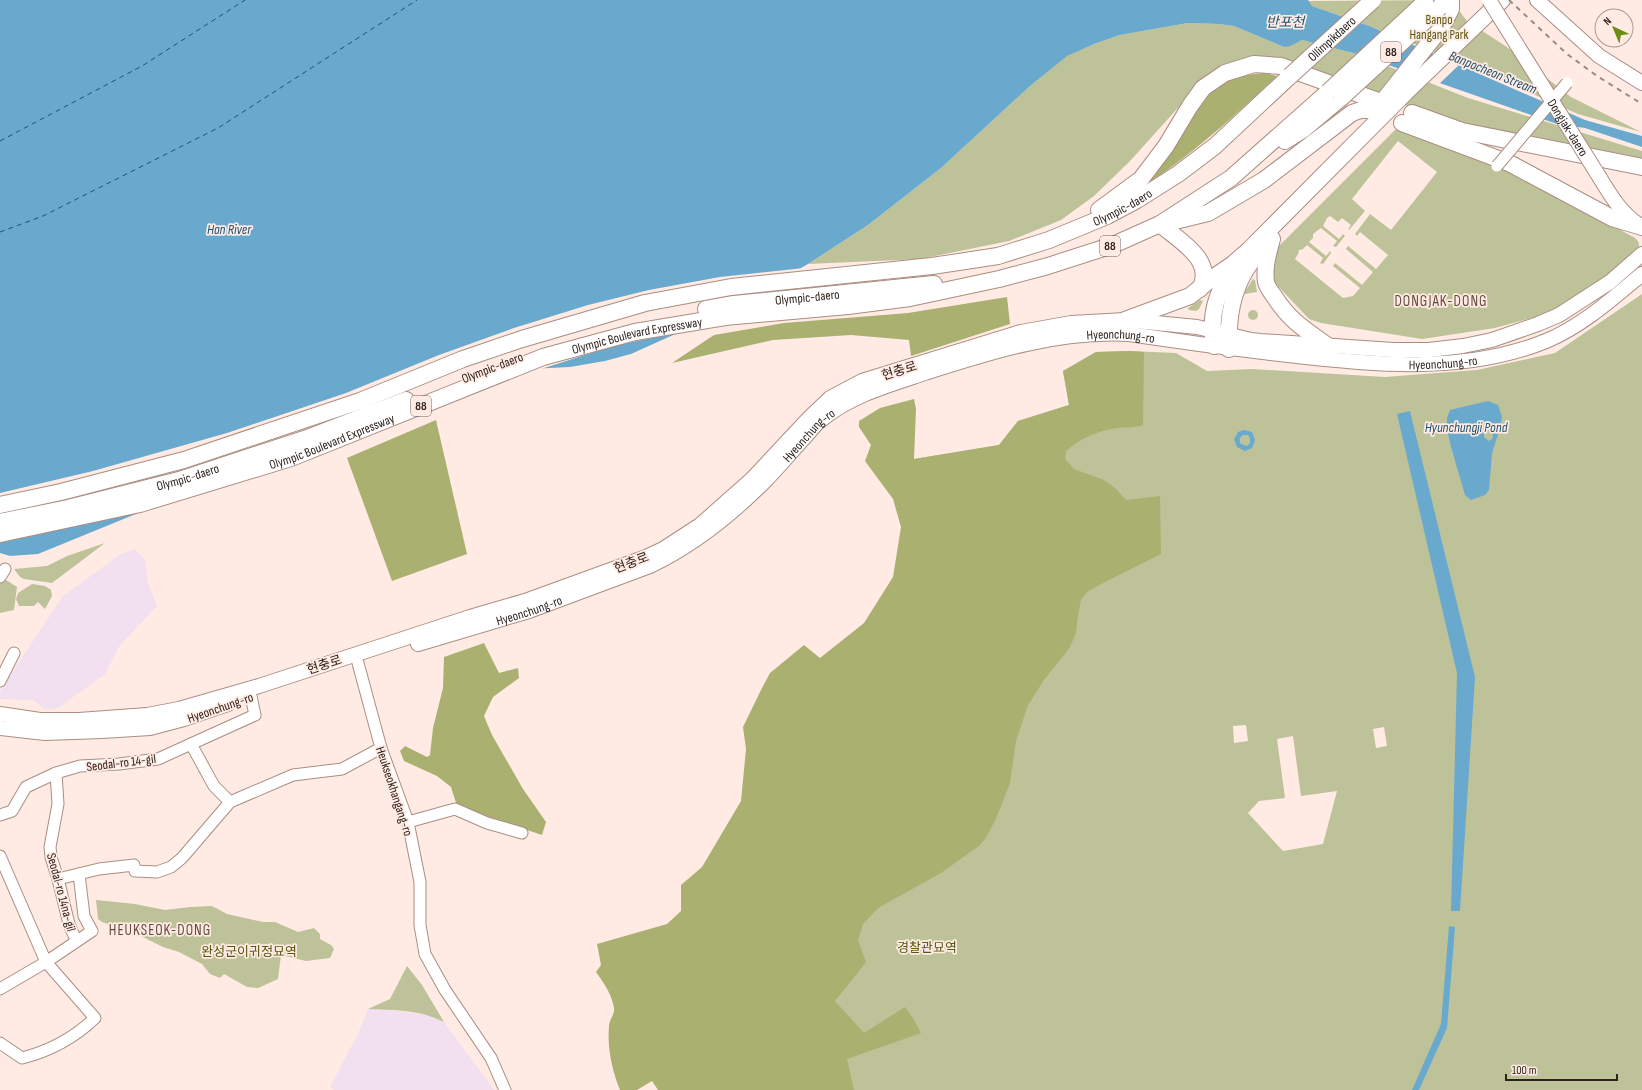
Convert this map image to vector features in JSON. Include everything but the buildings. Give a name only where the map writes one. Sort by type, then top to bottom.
[{"type":"highway","name":"Ollimpikdaero","points":[[1290,76],[1373,0]]},
{"type":"highway","points":[[1483,25],[1502,0]]},
{"type":"highway","points":[[1125,320],[1190,296],[1233,264],[1250,249],[1333,165],[1411,94],[1483,25],[1515,0]]},
{"type":"highway","name":"Olympic-daero","points":[[0,522],[68,508],[179,480],[310,437],[524,354],[596,332],[664,316],[734,304],[910,298],[998,279],[1048,266],[1113,245],[1160,224],[1231,178],[1335,95],[1438,2]]},
{"type":"highway","points":[[1333,165],[1378,103],[1441,28],[1451,9],[1438,2]]},
{"type":"highway","points":[[1049,240],[1106,206],[1141,179],[1166,146],[1190,106],[1203,88],[1225,73],[1254,64],[1281,66],[1378,103]]},
{"type":"highway","name":"Olympic-daero","points":[[846,276],[932,266],[998,256],[1049,240],[1107,216],[1137,200],[1178,174],[1214,146],[1290,76]]},
{"type":"highway","points":[[1224,343],[1236,290],[1256,255],[1411,94]]},
{"type":"highway","points":[[1160,224],[1208,213],[1264,180],[1352,113],[1378,103]]},
{"type":"highway","points":[[1642,167],[1462,131],[1407,118],[1509,163],[1612,218],[1642,227]]},
{"type":"highway","points":[[1160,224],[1194,251],[1202,265],[1204,274],[1200,289]]},
{"type":"highway","points":[[1272,238],[1265,269],[1266,284],[1280,306],[1295,323],[1328,346]]},
{"type":"highway","points":[[1224,343],[1212,330],[1212,317],[1218,295],[1233,264]]},
{"type":"highway","name":"Olympic Boulevard Expressway","points":[[0,505],[61,492],[184,460],[360,401],[464,359],[522,339],[645,303],[731,287],[846,276]]},
{"type":"highway","name":"Olympic Boulevard Expressway","points":[[0,534],[140,504],[292,458],[543,357],[635,332],[724,316],[847,299]]},
{"type":"main road","name":"Dongjak-daero","points":[[1489,0],[1620,209],[1630,219],[1642,227]]},
{"type":"main road","points":[[1537,0],[1599,56],[1642,83]]},
{"type":"main road","name":"Hyeonchung-ro","points":[[1224,343],[1251,340],[1393,350],[1429,350],[1463,346],[1492,340],[1559,315],[1610,282],[1642,254]]},
{"type":"main road","name":"Hyeonchung-ro","points":[[0,728],[45,733],[150,728],[184,719],[251,696],[529,610],[650,566],[667,558],[708,532],[751,494],[820,420],[851,400],[868,392],[1000,351],[1046,340],[1081,334],[1129,334],[1224,343],[1348,362],[1392,364],[1468,362],[1522,349],[1567,331],[1589,317],[1642,274]]},
{"type":"main road","name":"현충로","points":[[0,714],[40,720],[80,720],[147,715],[179,709],[259,686],[525,601],[646,557],[663,549],[700,525],[752,479],[810,417],[830,398],[862,381],[1021,332],[1071,323],[1125,320],[1197,327],[1212,330]]},
{"type":"street","points":[[1497,166],[1567,83]]},
{"type":"street","points":[[0,680],[14,653]]},
{"type":"street","name":"Heukseokhangang-ro","points":[[358,663],[381,748],[408,822],[420,882],[420,925],[425,954],[445,990],[491,1058],[504,1085],[504,1090]]},
{"type":"street","name":"Seodal-ro 14-gil","points":[[0,815],[12,811],[26,787],[56,773],[80,766],[119,764],[158,759],[255,715],[251,696]]},
{"type":"street","points":[[192,744],[214,786],[230,802]]},
{"type":"street","points":[[58,879],[99,870],[134,865],[135,871],[157,872],[171,867],[182,858],[230,802],[293,775],[342,769],[381,748]]},
{"type":"street","name":"Seodal-ro 14na-gil","points":[[56,773],[58,804],[50,847],[51,857],[69,924],[76,940]]},
{"type":"street","points":[[408,822],[455,809],[487,823],[522,833]]},
{"type":"street","points":[[0,856],[46,962],[95,1018],[60,1044],[35,1055],[22,1058],[0,1043]]},
{"type":"street","points":[[0,989],[46,962],[76,940],[92,931],[84,916],[79,874]]},
{"type":"shaded area","points":[[135,549],[145,560],[148,583],[157,606],[120,645],[105,674],[58,708],[45,710],[34,700],[0,699],[0,691],[63,596],[121,554]]},
{"type":"shaded area","points":[[368,1009],[391,1010],[433,1016],[444,1022],[494,1090],[334,1090],[330,1087],[358,1034]]},
{"type":"green space","name":"Banpo Hangang Park","points":[[1451,0],[1467,21],[1507,47],[1571,97],[1641,132],[1578,114],[1472,67],[1372,27],[1312,6],[1308,1]]},
{"type":"green space","points":[[1188,23],[1234,26],[1284,47],[1302,40],[1357,54],[1468,98],[1642,151],[1642,164],[1467,127],[1289,64],[1265,60],[1195,89],[1130,161],[1094,196],[1061,220],[1009,241],[920,259],[808,264],[868,225],[941,168],[1030,86],[1067,55],[1120,35]]},
{"type":"green space","points":[[1264,73],[1277,76],[1187,155],[1127,197],[1207,93],[1235,76]]},
{"type":"green space","points":[[1400,128],[1510,169],[1635,238],[1639,243],[1638,250],[1595,287],[1557,311],[1495,328],[1422,339],[1321,323],[1309,319],[1274,282],[1273,259],[1279,246],[1395,130]],"holes":[[[1398,141],[1437,172],[1391,230],[1370,214],[1355,234],[1357,236],[1360,232],[1388,255],[1376,269],[1348,246],[1346,249],[1373,272],[1362,285],[1335,263],[1333,266],[1360,288],[1353,296],[1343,298],[1295,259],[1299,250],[1303,249],[1307,245],[1323,258],[1320,263],[1323,264],[1331,253],[1330,251],[1326,256],[1309,242],[1313,238],[1313,234],[1321,228],[1337,241],[1333,246],[1336,247],[1345,236],[1343,234],[1339,239],[1323,226],[1327,218],[1330,216],[1338,222],[1342,218],[1351,225],[1348,229],[1349,230],[1365,211],[1352,199]]]},
{"type":"green space","points":[[1253,279],[1255,280],[1257,292],[1245,294],[1244,293]]},
{"type":"green space","name":"경찰관묘역","points":[[1642,294],[1642,1090],[734,1090],[913,607],[914,459],[999,445],[1018,421],[1069,405],[1063,371],[1096,352],[1130,351],[1176,353],[1207,371],[1252,369],[1385,377],[1477,370],[1555,353]],"holes":[[[1246,725],[1248,741],[1234,743],[1233,726]],[[1384,727],[1387,746],[1376,748],[1373,729]],[[1293,736],[1301,796],[1337,791],[1323,844],[1283,851],[1248,813],[1259,801],[1285,798],[1277,739]]]},
{"type":"green space","points":[[1007,297],[1010,324],[911,356],[909,340],[851,335],[773,340],[672,363],[714,335],[784,323],[908,313]]},
{"type":"green space","points":[[1200,300],[1203,301],[1199,309],[1196,311],[1189,310],[1188,308]]},
{"type":"green space","points":[[1251,310],[1255,310],[1258,315],[1255,320],[1251,320],[1248,317],[1248,313]]},
{"type":"green space","points":[[1096,352],[1144,352],[1143,425],[1110,429],[1096,433],[1077,442],[1066,451],[1065,459],[1074,469],[1104,480],[1115,488],[1126,500],[1160,496],[1161,554],[1087,592],[1081,600],[1076,633],[1070,647],[1044,680],[1028,705],[1016,741],[1010,783],[995,821],[985,839],[979,846],[941,873],[878,908],[863,924],[858,940],[866,962],[835,1001],[864,1033],[905,1007],[921,1033],[847,1059],[854,1090],[658,1090],[652,1081],[637,1090],[620,1090],[612,1067],[609,1051],[609,1024],[614,1008],[610,994],[596,972],[601,965],[597,944],[667,924],[681,911],[681,885],[702,867],[741,801],[746,749],[743,727],[770,673],[804,645],[820,658],[864,623],[893,577],[901,527],[893,499],[865,461],[871,445],[859,427],[859,421],[880,408],[914,399],[916,409],[914,459],[999,445],[1018,421],[1069,405],[1063,371]]},
{"type":"green space","points":[[436,420],[467,554],[392,581],[347,458]]},
{"type":"green space","points":[[105,543],[52,583],[24,579],[20,577],[14,569],[47,566],[67,556]]},
{"type":"green space","points":[[0,572],[3,578],[17,587],[14,610],[0,613]]},
{"type":"green space","points":[[32,584],[45,586],[51,590],[52,596],[45,609],[38,602],[34,606],[19,606],[16,599],[18,593]]},
{"type":"green space","points":[[484,643],[499,673],[518,668],[519,678],[493,697],[484,716],[492,735],[523,789],[546,822],[542,835],[457,806],[451,787],[437,776],[404,761],[400,751],[405,746],[427,757],[430,755],[433,728],[443,688],[444,657]]},
{"type":"green space","name":"완성군이귀정묘역","points":[[96,900],[135,904],[165,910],[212,906],[227,914],[263,922],[275,922],[298,932],[314,928],[320,934],[320,939],[331,945],[334,949],[330,958],[306,961],[281,955],[278,979],[258,988],[247,987],[224,974],[220,978],[210,974],[202,964],[179,952],[163,947],[135,933],[102,922],[98,919]]},
{"type":"green space","points":[[407,966],[422,985],[444,1022],[417,1013],[397,1010],[368,1009],[390,999]]},
{"type":"water","name":"Han River","points":[[0,0],[1308,0],[1312,6],[1372,27],[1585,120],[1642,136],[1642,147],[1585,128],[1557,124],[1357,54],[1302,40],[1290,46],[1284,47],[1234,26],[1188,23],[1120,35],[1094,44],[1067,56],[1030,86],[941,168],[868,225],[808,264],[746,300],[682,331],[631,354],[605,361],[570,367],[529,369],[339,431],[38,554],[10,556],[0,553]]},
{"type":"water","name":"Hyunchungji Pond","points":[[1488,401],[1498,405],[1502,417],[1492,453],[1489,490],[1485,495],[1471,500],[1465,495],[1451,447],[1447,429],[1447,418],[1450,410]],"holes":[[[1488,430],[1492,431],[1493,438],[1489,441],[1484,437],[1484,434]]]},
{"type":"water","points":[[1410,411],[1475,677],[1460,911],[1451,911],[1457,673],[1397,414]]},
{"type":"water","points":[[1244,430],[1252,432],[1255,440],[1252,448],[1245,451],[1237,447],[1234,439],[1238,432]],"holes":[[[1243,435],[1248,435],[1250,438],[1250,443],[1247,446],[1241,444],[1241,437]]]},
{"type":"water","points":[[1449,926],[1455,927],[1447,1028],[1419,1090],[1412,1090],[1441,1024]]},
{"type":"pier","points":[[1439,54],[1460,64],[1438,85],[1415,77]]},
{"type":"pier","points":[[804,268],[747,302],[690,330],[613,346],[538,370],[529,371],[0,540],[0,493],[93,471],[227,433],[346,393],[439,355],[514,328],[588,305],[649,290],[720,277]]},
{"type":"ferry route","points":[[0,141],[142,66],[245,0]]},
{"type":"ferry route","points":[[0,232],[43,216],[218,128],[417,0]]},
{"type":"railway","points":[[1509,0],[1567,54],[1597,76],[1642,104]]},
{"type":"district","name":"DONGJAK-DONG","points":[[1441,301]]},
{"type":"district","name":"HEUKSEOK-DONG","points":[[160,930]]},
{"type":"water label","name":"반포천","points":[[1285,22]]},
{"type":"water label","name":"Banpocheon Stream","points":[[1493,72]]}]
